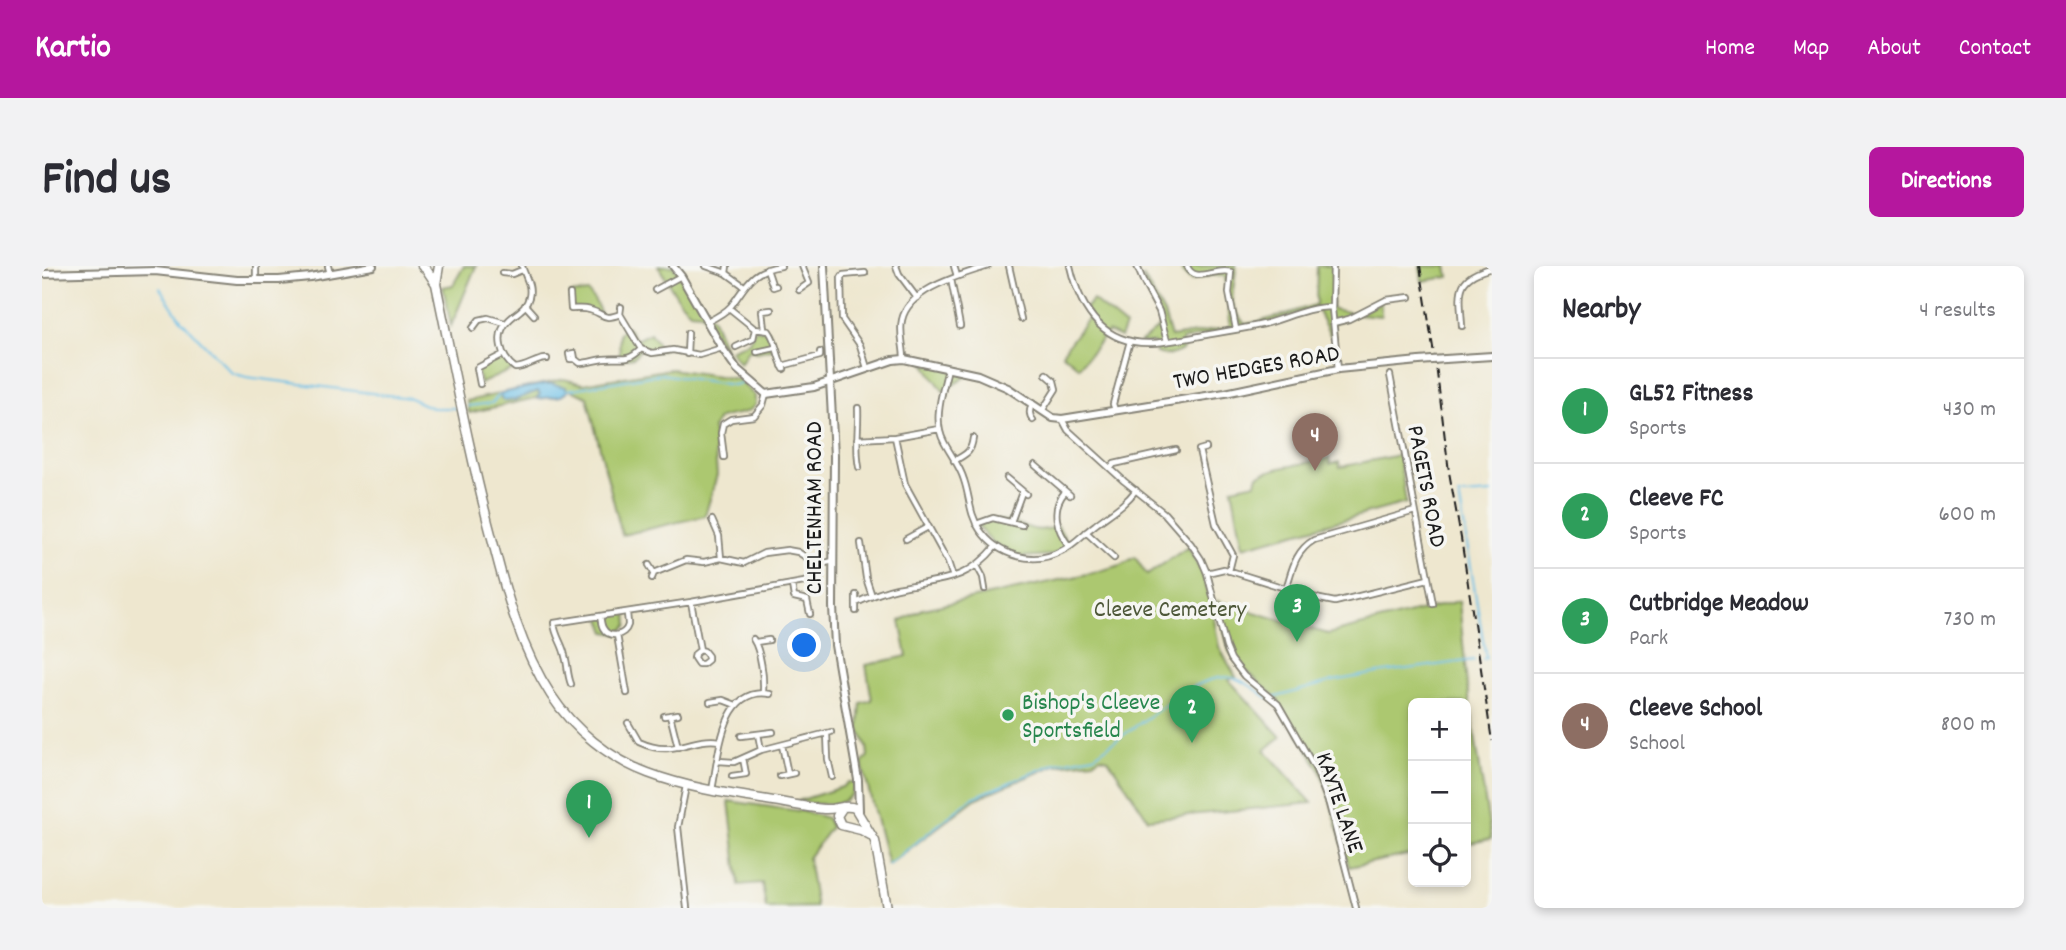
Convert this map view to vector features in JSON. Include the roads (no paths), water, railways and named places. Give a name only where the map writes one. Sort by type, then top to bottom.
[{"type":"main road","points":[[424,267],[433,269],[438,266]]},
{"type":"main road","points":[[438,266],[436,284],[463,414],[504,585],[532,661],[551,696],[573,723],[597,744],[645,772],[686,786],[712,791],[825,809],[853,806],[872,836],[887,908]]},
{"type":"main road","points":[[424,267],[436,284]]},
{"type":"main road","points":[[837,820],[838,812],[844,806]]},
{"type":"main road","points":[[825,809],[841,825],[872,836]]},
{"type":"main road","points":[[849,828],[856,825],[860,818],[859,813]]},
{"type":"street","points":[[256,266],[256,281]]},
{"type":"street","points":[[42,274],[62,270],[131,269],[256,281],[295,279],[329,270],[373,266]]},
{"type":"street","points":[[673,266],[737,369],[766,394],[814,387],[893,360],[904,359],[978,375],[1008,388],[1053,418],[1062,419]]},
{"type":"street","points":[[706,266],[726,273],[744,286]]},
{"type":"street","points":[[726,273],[727,266]]},
{"type":"street","points":[[708,322],[729,308],[744,286],[767,269],[780,266]]},
{"type":"street","points":[[799,290],[809,283],[802,266]]},
{"type":"street","name":"CHELTENHAM ROAD","points":[[824,266],[834,454],[835,645],[858,777],[859,813]]},
{"type":"street","points":[[896,266],[918,298]]},
{"type":"street","points":[[954,266],[960,326]]},
{"type":"street","points":[[904,359],[901,328],[908,308],[918,298],[954,277],[988,266]]},
{"type":"street","points":[[1009,266],[1021,319]]},
{"type":"street","points":[[1070,266],[1077,293],[1087,312],[1108,331],[1130,341],[1167,341],[1265,324],[1308,309],[1332,307]]},
{"type":"street","points":[[1137,266],[1159,311],[1167,341]]},
{"type":"street","points":[[1187,266],[1192,274],[1197,276],[1231,269],[1229,293],[1237,329]]},
{"type":"street","points":[[1333,266],[1332,307],[1338,369]]},
{"type":"street","points":[[502,273],[512,274],[522,268],[530,289],[529,299],[523,310],[505,323],[500,342],[502,355],[515,369],[524,368],[542,358],[547,359]]},
{"type":"street","points":[[1462,326],[1461,290],[1465,280],[1477,269],[1492,268]]},
{"type":"street","points":[[767,269],[773,287],[776,286]]},
{"type":"street","points":[[864,273],[842,276],[837,290],[842,319],[860,345],[868,369]]},
{"type":"street","points":[[655,290],[681,276]]},
{"type":"street","points":[[570,294],[571,309],[587,309],[603,318],[620,314]]},
{"type":"street","points":[[1333,323],[1386,300],[1410,298]]},
{"type":"street","points":[[525,305],[534,315]]},
{"type":"street","points":[[621,307],[620,314],[641,349],[652,353],[673,350],[699,355],[722,348]]},
{"type":"street","points":[[729,308],[755,329],[769,331],[783,368],[820,356],[820,352]]},
{"type":"street","points":[[764,329],[762,311],[771,310]]},
{"type":"street","points":[[473,328],[479,320],[488,318],[505,323]]},
{"type":"street","points":[[736,347],[753,339],[755,329]]},
{"type":"street","points":[[687,354],[688,333]]},
{"type":"street","points":[[1115,410],[1115,397],[1130,341]]},
{"type":"street","points":[[757,352],[775,348]]},
{"type":"street","points":[[575,359],[580,363],[624,359],[634,357],[641,349]]},
{"type":"street","points":[[480,384],[477,368],[502,355]]},
{"type":"street","name":"TWO HEDGES ROAD","points":[[1062,419],[1225,393],[1338,369],[1492,356]]},
{"type":"street","points":[[948,368],[939,429],[964,480],[976,524],[996,547],[1016,556],[1033,558],[1052,555],[1069,546],[1123,506],[1136,491]]},
{"type":"street","points":[[1042,411],[1056,389],[1054,381],[1046,374]]},
{"type":"street","name":"PAGETS ROAD","points":[[1390,375],[1433,604]]},
{"type":"street","points":[[724,457],[721,433],[723,424],[731,419],[754,416],[763,405],[766,394]]},
{"type":"street","points":[[1032,403],[1029,411],[1033,420]]},
{"type":"street","points":[[858,408],[856,451],[859,467]]},
{"type":"street","name":"KAYTE LANE","points":[[1062,419],[1068,430],[1172,522],[1191,544],[1207,573],[1231,659],[1244,676],[1278,704],[1316,770],[1329,804],[1356,908]]},
{"type":"street","points":[[857,439],[895,437],[939,429]]},
{"type":"street","points":[[895,437],[903,480],[948,562],[953,577]]},
{"type":"street","points":[[954,461],[969,453],[973,438]]},
{"type":"street","points":[[1206,448],[1199,450],[1216,524],[1233,555],[1228,570]]},
{"type":"street","points":[[1111,468],[1114,464],[1176,450]]},
{"type":"street","points":[[1035,465],[1067,493],[1059,500],[1056,518],[1061,535],[1069,546]]},
{"type":"street","points":[[1007,478],[1024,493],[1012,522]]},
{"type":"street","points":[[1286,589],[1296,559],[1309,543],[1318,538],[1415,511]]},
{"type":"street","points":[[976,524],[993,518],[1022,526]]},
{"type":"street","points":[[712,520],[719,536],[721,558]]},
{"type":"street","points":[[906,539],[928,527]]},
{"type":"street","points":[[1086,532],[1114,558]]},
{"type":"street","points":[[861,543],[866,578],[872,596]]},
{"type":"street","points":[[856,603],[894,588],[953,577],[977,566],[996,547]]},
{"type":"street","points":[[649,565],[653,575],[686,560],[704,562],[721,558],[744,563],[764,553],[790,550],[798,552],[819,566]]},
{"type":"street","points":[[562,688],[570,682],[563,646],[557,639],[554,623],[792,585],[804,582],[813,576],[819,566],[833,561]]},
{"type":"street","points":[[977,566],[985,589]]},
{"type":"street","points":[[1207,573],[1228,570],[1320,599],[1339,602],[1428,579]]},
{"type":"street","points":[[813,576],[820,579]]},
{"type":"street","points":[[792,585],[794,597],[807,600],[810,614]]},
{"type":"street","points":[[856,595],[856,611]]},
{"type":"street","points":[[691,603],[700,650]]},
{"type":"street","points":[[600,616],[606,632],[617,635],[627,627],[627,612]]},
{"type":"street","points":[[617,635],[627,694]]},
{"type":"street","points":[[763,692],[764,675],[755,641],[769,640]]},
{"type":"street","points":[[712,791],[726,723],[736,705],[748,696],[763,692],[770,694]]},
{"type":"street","points":[[710,702],[723,700],[736,705]]},
{"type":"street","points":[[664,716],[678,714]]},
{"type":"street","points":[[670,715],[678,747]]},
{"type":"street","points":[[628,723],[641,744],[662,749],[669,750],[700,741],[721,741]]},
{"type":"street","points":[[741,736],[773,732]]},
{"type":"street","points":[[718,761],[732,763],[761,750],[829,732],[828,759],[832,777]]},
{"type":"street","points":[[758,734],[761,750]]},
{"type":"street","points":[[780,776],[791,774],[782,745]]},
{"type":"street","points":[[732,776],[746,774],[743,758]]},
{"type":"street","points":[[686,786],[678,827],[687,908]]},
{"type":"street","points":[[844,806],[858,789]]},
{"type":"water","points":[[544,384],[566,387],[567,392],[561,396],[537,399],[540,394],[538,391],[515,400],[504,401],[499,395],[501,393]]},
{"type":"waterway","points":[[160,288],[181,320],[232,373],[410,398],[432,408],[455,408]]},
{"type":"waterway","points":[[567,390],[661,374],[733,385],[743,383]]},
{"type":"waterway","points":[[468,406],[492,403],[499,395]]},
{"type":"waterway","points":[[1464,495],[1492,493]]},
{"type":"waterway","points":[[1461,495],[1486,658],[1483,659]]},
{"type":"waterway","points":[[888,865],[972,798],[1056,763],[1094,756],[1185,691],[1210,680],[1229,677],[1247,684],[1269,699],[1333,681],[1474,660]]},
{"type":"railway","points":[[1420,266],[1449,472],[1492,741]]},
{"type":"place","name":"Cleeve School","points":[[1315,471]]},
{"type":"place","name":"Cutbridge Meadow","points":[[1297,642]]},
{"type":"place","name":"Bishop's Cleeve Sportsfield","points":[[1008,715]]},
{"type":"place","name":"Cleeve FC","points":[[1192,743]]},
{"type":"place","name":"GL52 Fitness","points":[[589,838]]},
{"type":"park label","name":"Cleeve Cemetery","points":[[1170,608]]}]
